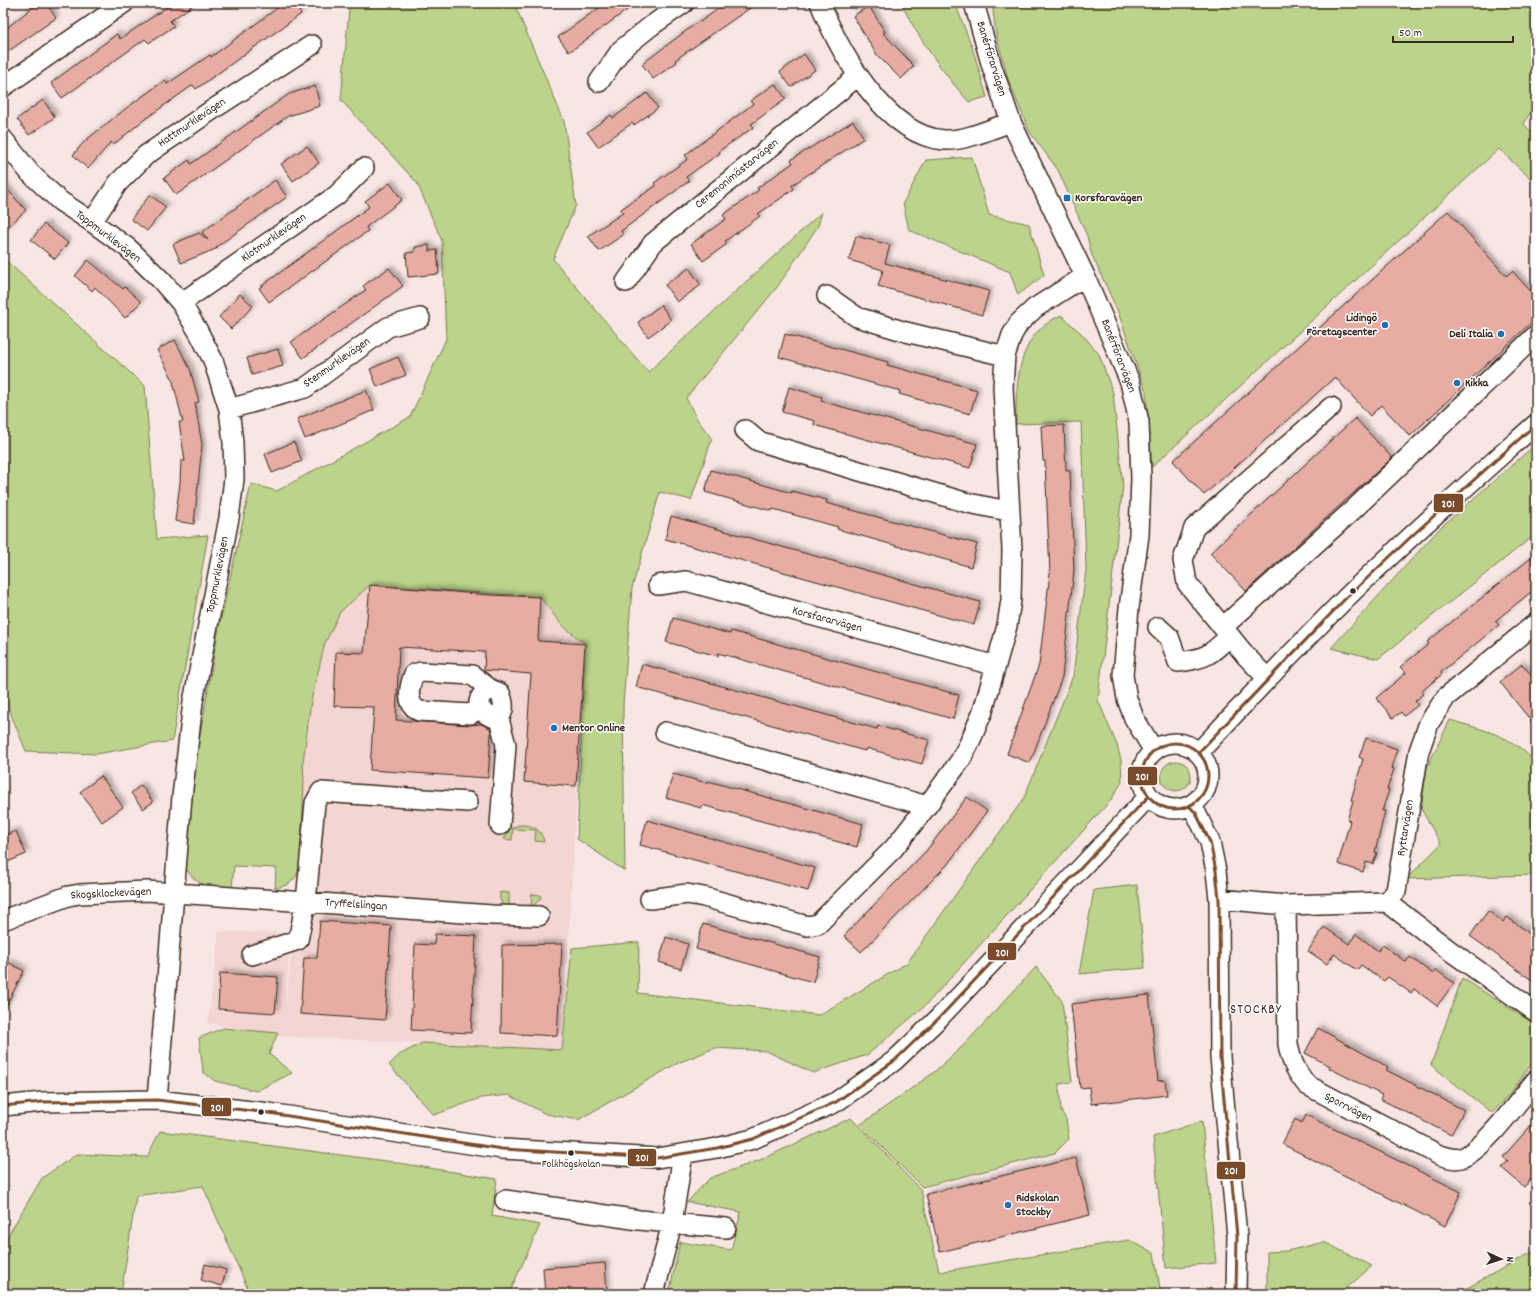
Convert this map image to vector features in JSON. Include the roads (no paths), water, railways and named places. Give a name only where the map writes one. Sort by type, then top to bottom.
[{"type":"street","points":[[3,87],[124,3]]},
{"type":"street","points":[[599,82],[621,50],[651,26],[684,3]]},
{"type":"street","points":[[820,3],[828,22],[858,76],[890,113],[910,128],[924,136],[944,140],[963,139],[1011,122]]},
{"type":"street","name":"Banérförarvägen","points":[[974,3],[992,67],[1011,122],[1085,276],[1130,382],[1139,422],[1141,478],[1139,536],[1129,608],[1123,675],[1127,699],[1134,718],[1154,751]]},
{"type":"street","name":"Hattmurklevägen","points":[[92,222],[118,183],[146,156],[214,108],[312,45]]},
{"type":"street","name":"Ceremonimästarvägen","points":[[626,282],[653,243],[858,76]]},
{"type":"street","name":"Toppmurklevägen","points":[[3,139],[30,173],[60,201],[128,248],[161,280],[181,303],[213,360],[229,409],[233,442],[234,479],[229,518],[193,702],[182,797],[157,1100]]},
{"type":"street","name":"Klotmurklevägen","points":[[181,303],[337,195],[364,168]]},
{"type":"street","points":[[650,899],[687,894],[704,897],[808,926],[818,924],[894,848],[953,772],[969,744],[983,711],[1007,626],[1011,600],[1012,550],[1008,511],[1003,388],[1005,356],[1012,335],[1019,323],[1035,308],[1085,276]]},
{"type":"street","points":[[827,296],[857,316],[906,332],[1005,356]]},
{"type":"street","name":"Stenmurklevägen","points":[[229,409],[305,388],[388,327],[420,318]]},
{"type":"street","points":[[1158,627],[1170,637],[1178,662],[1196,660],[1210,655],[1226,632],[1536,335]]},
{"type":"street","points":[[1267,678],[1226,632],[1187,583],[1183,560],[1194,528],[1331,407]]},
{"type":"street","points":[[1198,754],[1267,678],[1345,600],[1424,524],[1536,424]]},
{"type":"street","points":[[745,430],[758,441],[765,444],[968,503],[1008,511]]},
{"type":"street","name":"Korsfararvägen","points":[[658,585],[686,581],[996,666]]},
{"type":"street","name":"Ryttarvägen","points":[[1387,902],[1396,891],[1419,751],[1429,723],[1446,697],[1534,629]]},
{"type":"street","points":[[490,689],[483,693],[479,708],[471,714],[419,711],[413,708],[410,702],[410,685],[414,674],[421,672],[472,675],[490,689],[500,693],[504,703],[503,712],[499,719],[506,745],[500,825]]},
{"type":"street","points":[[479,708],[483,713],[499,719]]},
{"type":"street","points":[[665,732],[927,806]]},
{"type":"street","points":[[1175,743],[1188,746],[1198,754],[1206,767],[1207,782],[1203,793],[1189,806],[1179,809],[1169,808],[1158,804],[1149,796],[1144,786],[1142,772],[1146,760],[1154,751],[1162,746],[1175,743]]},
{"type":"street","points":[[252,955],[298,940],[306,902],[315,803],[321,792],[468,802]]},
{"type":"street","points":[[3,1106],[42,1102],[157,1100],[269,1113],[502,1149],[657,1158],[684,1154],[753,1139],[799,1120],[836,1102],[894,1061],[939,1018],[1149,796]]},
{"type":"street","points":[[1189,806],[1196,813],[1210,842],[1216,871],[1219,899],[1220,1057],[1236,1236],[1236,1294]]},
{"type":"street","name":"Tryffelslingan","points":[[174,892],[492,915],[539,916]]},
{"type":"street","name":"Skogsklockevägen","points":[[3,920],[50,901],[80,894],[174,892]]},
{"type":"street","points":[[1219,899],[1286,905],[1387,902],[1449,950],[1536,1012]]},
{"type":"street","name":"Sporrvägen","points":[[1286,905],[1288,1044],[1290,1058],[1295,1070],[1307,1086],[1440,1155],[1452,1158],[1461,1158],[1482,1143],[1536,1080]]},
{"type":"street","points":[[654,1294],[672,1223],[684,1154]]},
{"type":"street","points":[[505,1200],[639,1220],[726,1228]]},
{"type":"place","name":"Korsfaravägen","points":[[1067,198]]},
{"type":"place","name":"Lidingö Företagscenter","points":[[1385,325]]},
{"type":"place","name":"Deli Italia","points":[[1501,334]]},
{"type":"place","name":"Kikka","points":[[1457,383]]},
{"type":"place","name":"Mentor Online","points":[[554,728]]},
{"type":"place","name":"Folkhögskolan","points":[[571,1153]]},
{"type":"place","name":"Ridskolan Stockby","points":[[1008,1205]]},
{"type":"district","name":"STOCKBY","points":[[1256,1010]]}]
